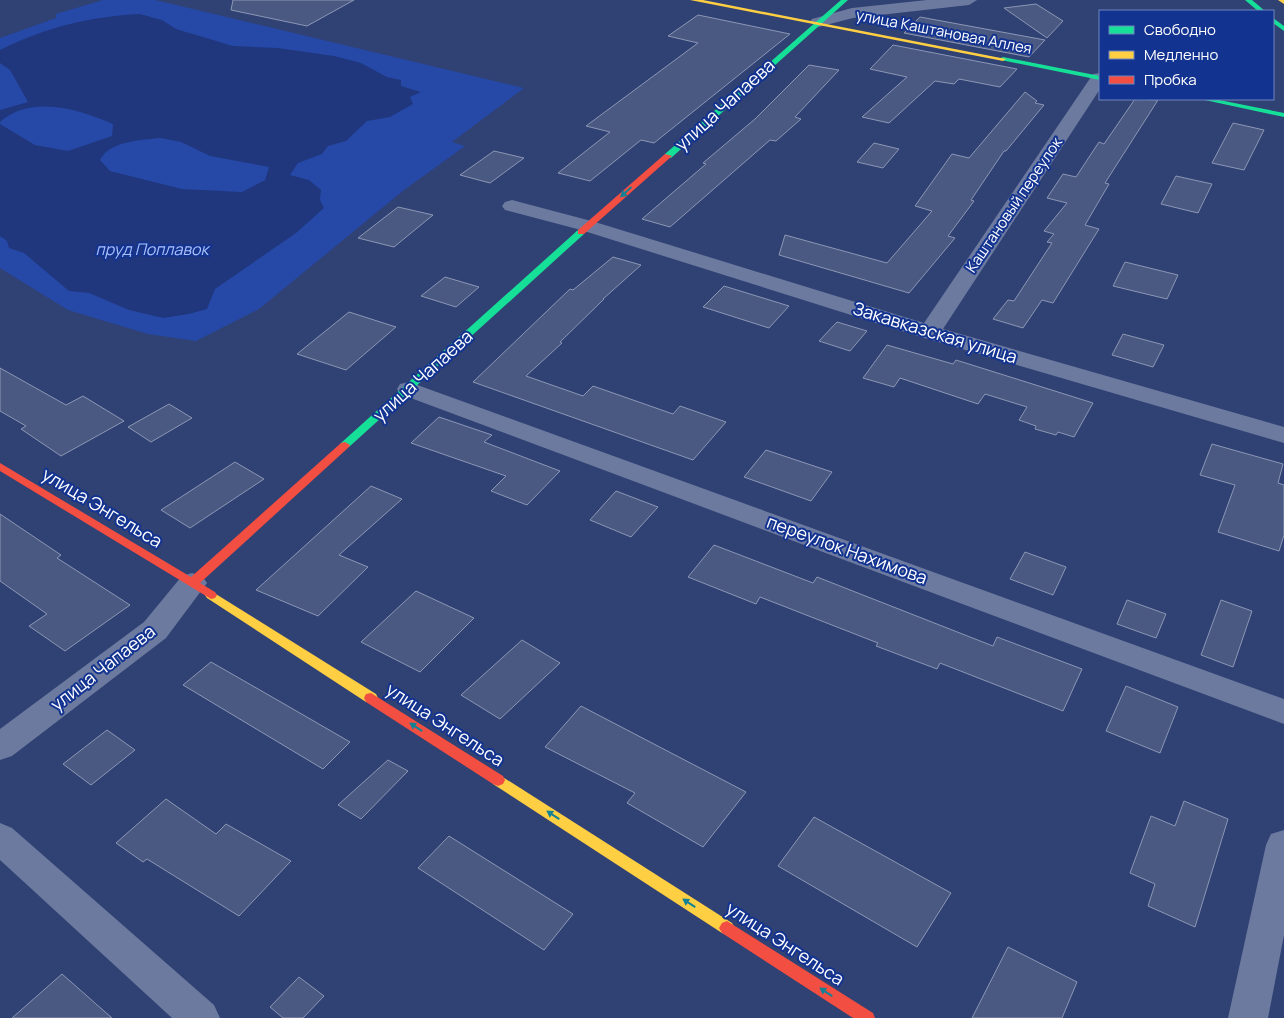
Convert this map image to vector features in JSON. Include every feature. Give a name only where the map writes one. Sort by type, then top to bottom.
[{"type":"street","name":"улица Каштановая Аллея","points":[[693,0],[818,22],[1099,78]]},
{"type":"street","name":"улица Чапаева","points":[[0,747],[155,630],[192,583],[588,226],[845,0]]},
{"type":"street","points":[[818,22],[852,13],[969,0]]},
{"type":"street","points":[[1248,0],[1261,10]]},
{"type":"street","points":[[1274,21],[1284,29]]},
{"type":"street","name":"Каштановый переулок","points":[[930,332],[1099,79]]},
{"type":"street","points":[[1209,100],[1284,115]]},
{"type":"street","name":"Закавказская улица","points":[[512,206],[588,226],[930,332],[1284,435]]},
{"type":"street","name":"переулок Нахимова","points":[[409,389],[1284,712]]},
{"type":"street","name":"улица Энгельса","points":[[3,471],[192,583],[867,1018]]},
{"type":"street","points":[[0,838],[200,1018]]},
{"type":"street","points":[[1248,1018],[1284,845]]},
{"type":"shaded area","name":"пруд Поплавок","points":[[103,0],[155,0],[524,88],[452,142],[465,146],[404,190],[259,309],[196,341],[148,334],[68,310],[0,268],[0,38],[56,18],[56,14]]},
{"type":"water","name":"пруд Поплавок","points":[[140,14],[162,20],[176,29],[233,46],[278,48],[334,56],[361,63],[387,77],[401,80],[401,86],[421,92],[410,97],[413,104],[390,117],[367,121],[346,141],[328,146],[322,154],[298,163],[290,175],[309,180],[321,190],[320,200],[324,208],[296,233],[215,289],[207,309],[163,318],[129,310],[89,293],[69,291],[24,253],[9,248],[7,241],[0,236],[0,124],[35,145],[68,151],[112,136],[113,124],[86,114],[56,107],[27,109],[13,113],[0,122],[0,110],[28,102],[10,70],[0,63],[0,50],[33,35],[68,24]],"holes":[[[160,138],[181,142],[210,156],[269,167],[265,180],[242,192],[182,189],[110,171],[100,160],[104,154],[118,145],[135,141]]]},
{"type":"building","points":[[233,0],[354,0],[307,26],[231,10]]},
{"type":"building","points":[[1036,4],[1063,21],[1047,38],[1004,8]]},
{"type":"building","points":[[698,15],[790,34],[654,143],[641,140],[590,181],[558,173],[610,132],[586,126],[698,43],[668,36]]},
{"type":"building","points":[[920,17],[1045,40],[1029,57],[904,33]]},
{"type":"building","points":[[893,45],[1017,69],[1000,87],[959,79],[954,84],[935,81],[889,123],[862,117],[907,77],[870,69]]},
{"type":"building","points":[[809,65],[839,70],[795,117],[801,119],[776,141],[770,140],[670,227],[642,219],[706,164],[703,163],[755,119]]},
{"type":"building","points":[[1025,92],[1037,101],[1035,103],[1044,105],[1006,151],[1004,151],[971,200],[974,201],[948,236],[955,238],[909,293],[779,255],[785,235],[887,263],[932,211],[915,206],[952,154],[969,158]]},
{"type":"building","points":[[1134,100],[1158,100],[1105,183],[1109,184],[1085,225],[1099,229],[1053,303],[1042,300],[1023,328],[993,319],[1008,300],[1014,301],[1052,243],[1047,242],[1054,234],[1044,231],[1067,203],[1047,198],[1063,174],[1076,177],[1099,142],[1104,144]]},
{"type":"building","points":[[1233,123],[1264,130],[1244,170],[1212,163]]},
{"type":"building","points":[[874,143],[899,149],[883,168],[857,162]]},
{"type":"building","points":[[494,151],[524,158],[490,183],[460,175]]},
{"type":"building","points":[[1176,176],[1212,184],[1198,213],[1161,204]]},
{"type":"building","points":[[398,207],[433,215],[394,247],[358,238]]},
{"type":"building","points":[[613,257],[641,265],[603,299],[560,342],[562,343],[526,376],[583,396],[593,386],[673,414],[680,406],[726,422],[693,460],[473,382],[570,289],[573,290]]},
{"type":"building","points":[[1125,262],[1178,275],[1167,299],[1113,286]]},
{"type":"building","points":[[445,277],[479,287],[456,307],[421,296]]},
{"type":"building","points":[[724,286],[789,306],[769,328],[703,307]]},
{"type":"building","points":[[349,312],[396,327],[346,370],[297,354]]},
{"type":"building","points":[[837,322],[867,331],[850,351],[819,341]]},
{"type":"building","points":[[1123,334],[1164,345],[1153,367],[1112,355]]},
{"type":"building","points":[[887,345],[953,364],[956,360],[1093,403],[1074,437],[1058,432],[1056,435],[1035,429],[1036,426],[1019,420],[1027,407],[985,394],[978,404],[900,378],[894,387],[863,378]]},
{"type":"building","points":[[0,368],[66,405],[83,396],[124,421],[61,456],[21,429],[26,426],[0,411]]},
{"type":"building","points":[[169,404],[192,418],[151,442],[128,427]]},
{"type":"building","points":[[439,417],[492,435],[484,442],[560,471],[527,505],[491,491],[506,476],[411,443]]},
{"type":"building","points":[[1212,444],[1283,464],[1278,483],[1284,485],[1284,535],[1279,551],[1218,532],[1235,485],[1200,475]]},
{"type":"building","points":[[766,450],[832,472],[811,501],[744,477]]},
{"type":"building","points":[[235,462],[264,479],[190,528],[161,510]]},
{"type":"building","points":[[371,486],[402,499],[339,555],[368,567],[318,616],[256,590]]},
{"type":"building","points":[[616,491],[658,507],[631,537],[590,520]]},
{"type":"building","points":[[0,514],[61,555],[57,558],[130,605],[65,651],[29,626],[47,614],[0,581]]},
{"type":"building","points":[[714,545],[813,583],[817,577],[993,646],[997,637],[1082,669],[1063,711],[940,663],[937,669],[876,646],[878,643],[760,597],[756,604],[688,577]]},
{"type":"building","points":[[1025,552],[1066,567],[1053,595],[1010,579]]},
{"type":"building","points":[[416,591],[474,618],[420,672],[361,642]]},
{"type":"building","points":[[1127,600],[1166,614],[1156,638],[1117,624]]},
{"type":"building","points":[[1221,600],[1252,611],[1233,667],[1201,655]]},
{"type":"building","points":[[522,640],[560,663],[500,719],[461,695]]},
{"type":"building","points":[[211,662],[350,742],[323,769],[183,685]]},
{"type":"building","points":[[1126,686],[1178,707],[1160,753],[1106,731]]},
{"type":"building","points":[[581,706],[746,792],[703,847],[627,803],[635,793],[545,747]]},
{"type":"building","points":[[107,730],[135,750],[91,785],[63,764]]},
{"type":"building","points":[[388,760],[408,771],[361,819],[338,805]]},
{"type":"building","points":[[166,799],[216,834],[226,824],[291,861],[239,916],[147,859],[143,862],[116,843]]},
{"type":"building","points":[[1184,801],[1228,819],[1195,927],[1148,906],[1155,884],[1130,873],[1151,816],[1175,826]]},
{"type":"building","points":[[814,817],[951,893],[917,947],[778,866]]},
{"type":"building","points":[[449,836],[573,914],[544,950],[418,868]]},
{"type":"building","points":[[1008,947],[1077,982],[1062,1018],[972,1018]]},
{"type":"building","points":[[62,974],[112,1018],[12,1018]]},
{"type":"building","points":[[299,977],[324,996],[303,1018],[283,1018],[270,1007]]},
{"type":"traffic: fast","points":[[668,156],[845,0]]},
{"type":"traffic: fast","points":[[1248,0],[1261,10]]},
{"type":"traffic: fast","points":[[1274,21],[1284,29]]},
{"type":"traffic: fast","points":[[1003,59],[1099,78]]},
{"type":"traffic: fast","points":[[1209,100],[1284,115]]},
{"type":"traffic: fast","points":[[345,445],[581,232]]},
{"type":"traffic: slow","points":[[693,0],[1003,59]]},
{"type":"traffic: slow","points":[[211,595],[371,698]]},
{"type":"traffic: slow","points":[[498,780],[727,928]]},
{"type":"traffic: jam","points":[[581,232],[668,156]]},
{"type":"traffic: jam","points":[[192,583],[345,445]]},
{"type":"traffic: jam","points":[[0,466],[211,595]]},
{"type":"traffic: jam","points":[[371,698],[498,780]]},
{"type":"traffic: jam","points":[[727,928],[867,1018]]}]
